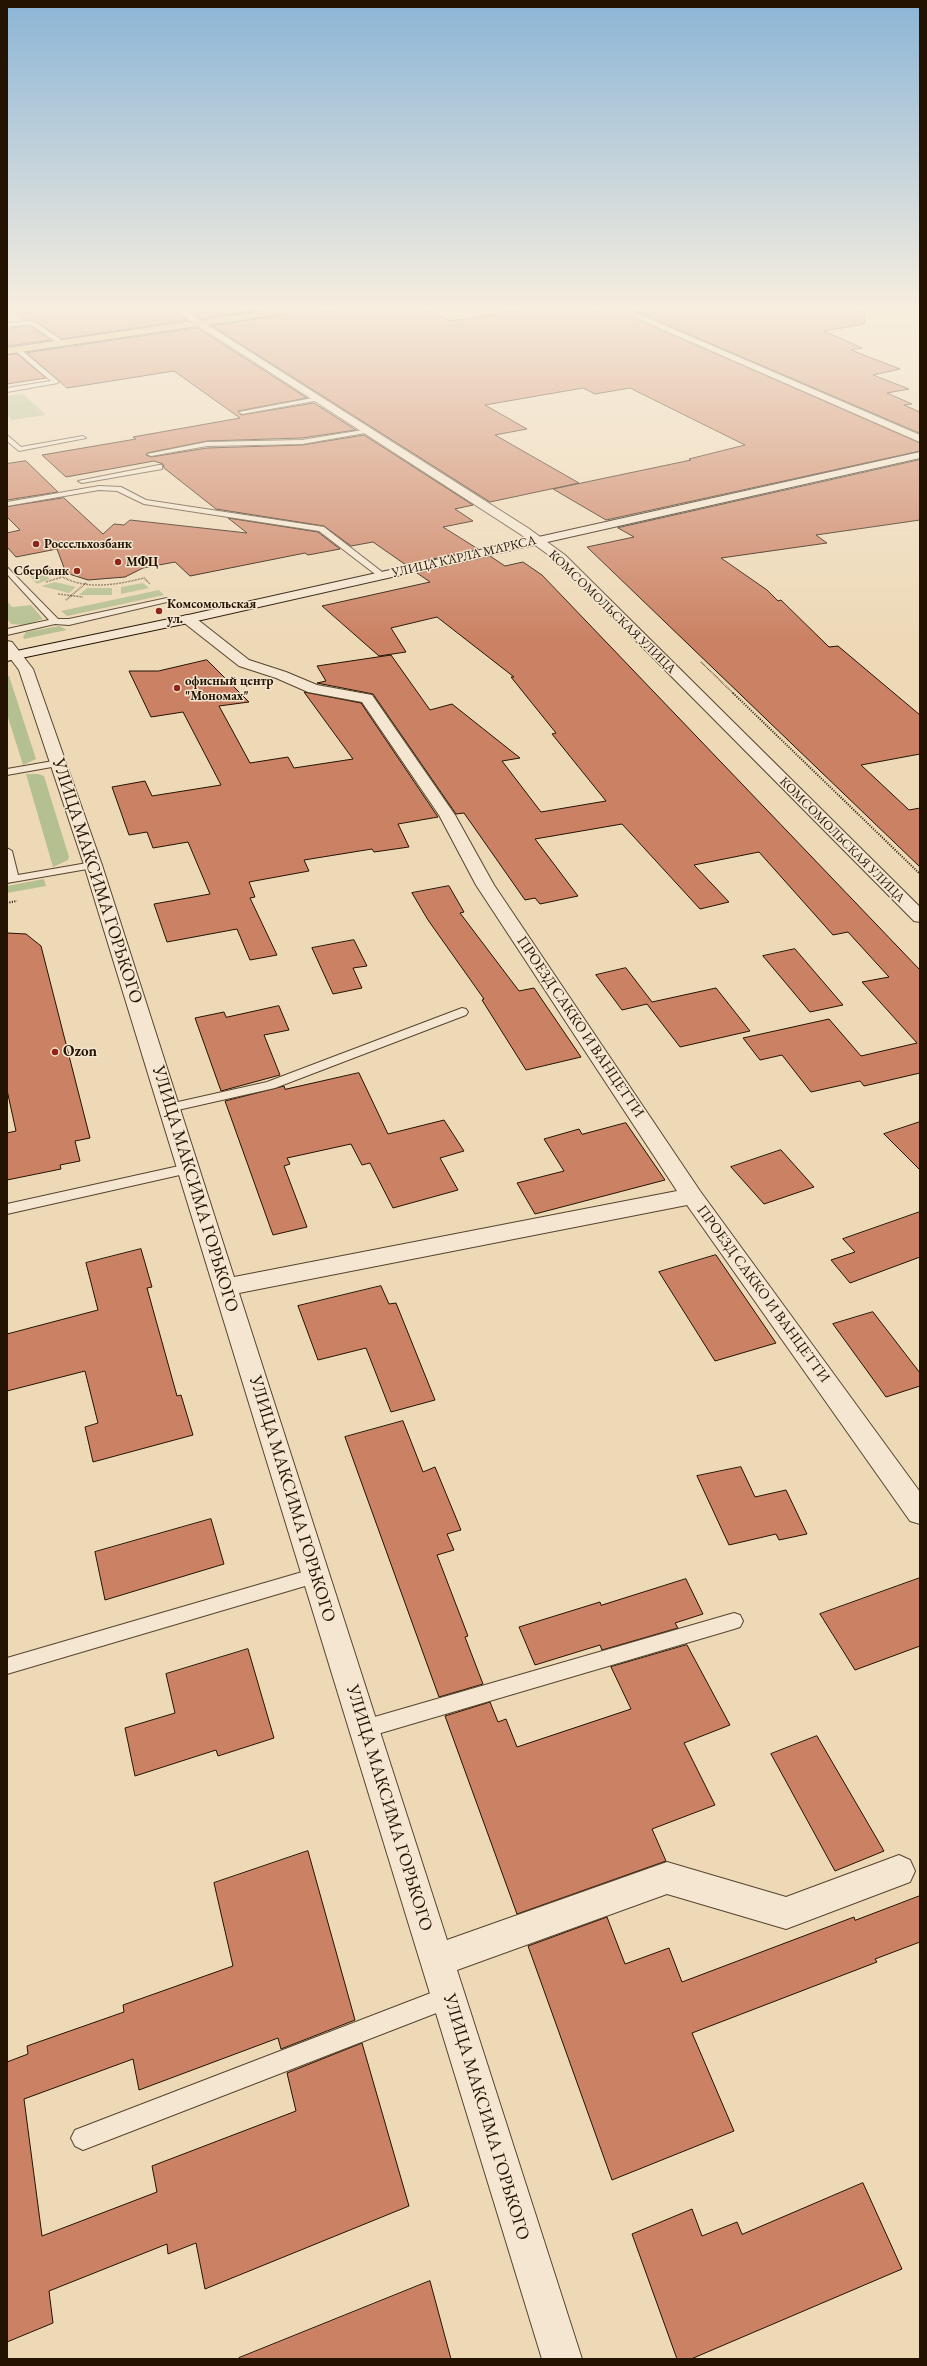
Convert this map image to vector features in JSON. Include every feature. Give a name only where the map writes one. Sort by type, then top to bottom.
[{"type":"street","name":"КОМСОМОЛЬСКАЯ УЛИЦА","points":[[351,420],[561,558],[920,917]]},
{"type":"street","points":[[877,420],[920,439]]},
{"type":"street","name":"УЛИЦА КАРЛА МАРКСА","points":[[9,647],[188,619],[920,455]]},
{"type":"street","name":"ПРОЕЗД САККО И ВАНЦЕТТИ","points":[[188,619],[244,664],[281,675],[313,690],[367,698],[447,815],[485,885],[692,1196],[920,1513]]},
{"type":"street","name":"УЛИЦА МАКСИМА ГОРЬКОГО","points":[[9,647],[26,669],[93,865],[562,2359]]},
{"type":"street","points":[[226,1287],[692,1196]]},
{"type":"street","points":[[437,1960],[667,1878],[786,1913],[899,1870]]},
{"type":"lane","points":[[151,454],[207,444],[302,442],[369,432]]},
{"type":"lane","points":[[7,436],[19,448],[83,438]]},
{"type":"lane","points":[[75,482],[158,467]]},
{"type":"lane","points":[[7,504],[99,488],[118,488],[144,502],[322,529],[382,575]]},
{"type":"lane","points":[[7,569],[55,621]]},
{"type":"lane","points":[[9,647],[55,621],[69,622],[167,601]]},
{"type":"lane","points":[[7,772],[59,763]]},
{"type":"lane","points":[[7,851],[10,879],[93,865]]},
{"type":"lane","points":[[169,1108],[270,1085],[462,1012]]},
{"type":"lane","points":[[7,1209],[188,1169]]},
{"type":"lane","points":[[7,1666],[316,1576]]},
{"type":"lane","points":[[364,1729],[734,1621]]},
{"type":"lane","points":[[83,2138],[449,1996]]},
{"type":"path","points":[[30,572],[50,568],[63,578],[86,583],[115,583],[144,578]]},
{"type":"path","points":[[61,605],[86,583]]},
{"type":"path","points":[[54,593],[87,597]]},
{"type":"path","points":[[699,660],[920,874]]},
{"type":"green space","points":[[41,571],[50,579],[37,584],[28,574]]},
{"type":"green space","points":[[55,582],[76,587],[69,593],[41,586]]},
{"type":"green space","points":[[143,583],[149,588],[121,594],[121,587]]},
{"type":"green space","points":[[87,588],[112,588],[112,595],[79,595]]},
{"type":"green space","points":[[159,590],[164,595],[67,616],[61,611]]},
{"type":"green space","points":[[7,601],[12,607],[31,605],[43,619],[25,625],[11,624],[7,619]]},
{"type":"green space","points":[[59,626],[67,630],[24,639],[23,637],[26,632]]},
{"type":"green space","points":[[9,676],[36,759],[23,765],[7,714],[7,677]]},
{"type":"green space","points":[[26,774],[38,774],[44,776],[69,857],[68,860],[53,867]]},
{"type":"green space","points":[[44,879],[46,886],[7,893],[7,886]]},
{"type":"building","points":[[226,420],[341,420],[356,430],[302,438],[207,441],[147,453],[146,455],[151,457],[207,448],[302,445],[364,435],[473,505],[455,509],[473,521],[443,527],[478,549],[406,565],[373,542],[351,546],[324,526],[216,509],[164,468],[163,464],[154,461],[66,477],[42,455],[136,439],[133,437]]},
{"type":"building","points":[[361,420],[512,420],[527,429],[495,435],[579,483],[490,502]]},
{"type":"building","points":[[695,420],[869,420],[920,443],[920,451],[606,520],[553,489],[691,460],[689,459],[745,445]]},
{"type":"building","points":[[891,420],[920,420],[920,433]]},
{"type":"building","points":[[920,460],[920,520],[816,535],[827,543],[721,558],[767,590],[778,601],[781,600],[829,647],[838,646],[920,715],[920,754],[861,765],[909,810],[920,808],[920,867],[587,547],[634,537],[618,528]]},
{"type":"building","points":[[26,461],[58,492],[7,500],[7,464]]},
{"type":"building","points":[[64,498],[103,534],[114,524],[124,525],[130,520],[247,533],[228,518],[318,532],[340,549],[308,555],[305,553],[190,576],[175,562],[143,568],[125,577],[88,580],[66,573],[57,549],[16,557],[7,547],[7,533],[20,530],[7,517],[7,507]]},
{"type":"building","points":[[490,556],[505,566],[523,562],[542,575],[920,970],[920,1073],[864,1086],[860,1081],[811,1092],[782,1055],[760,1060],[743,1038],[829,1019],[861,1056],[917,1043],[862,982],[889,977],[848,932],[833,935],[759,852],[694,865],[729,902],[700,909],[622,824],[535,839],[578,896],[540,904],[535,898],[525,900],[464,813],[456,814],[373,694],[317,683],[326,681],[317,666],[391,655],[430,710],[452,704],[520,758],[502,761],[541,812],[606,801],[552,734],[556,733],[511,677],[514,677],[437,617],[391,628],[406,652],[379,656],[322,606],[430,582],[417,573]]},
{"type":"building","points":[[207,660],[249,702],[219,706],[250,763],[288,757],[294,768],[353,759],[304,692],[361,703],[438,817],[398,824],[409,847],[374,852],[372,849],[304,860],[309,871],[249,882],[255,897],[250,898],[277,955],[250,960],[237,929],[167,942],[154,904],[210,894],[188,842],[153,848],[147,832],[129,835],[112,787],[145,781],[152,796],[221,785],[183,712],[151,717],[129,671],[158,671]]},
{"type":"building","points":[[449,886],[464,912],[460,913],[519,991],[534,988],[581,1057],[526,1070],[482,1000],[484,999],[428,920],[412,893]]},
{"type":"building","points":[[7,933],[26,934],[41,946],[90,1138],[75,1141],[80,1161],[60,1165],[61,1169],[7,1180],[7,1133],[16,1131],[7,1090]]},
{"type":"building","points":[[354,940],[367,966],[353,968],[362,988],[333,994],[312,948]]},
{"type":"building","points":[[795,949],[843,1005],[810,1012],[763,956]]},
{"type":"building","points":[[626,968],[652,1002],[716,988],[750,1031],[680,1047],[647,1004],[622,1010],[596,975]]},
{"type":"building","points":[[279,1006],[289,1030],[264,1035],[280,1075],[221,1091],[195,1018],[224,1012],[226,1017]]},
{"type":"building","points":[[359,1073],[388,1134],[444,1120],[464,1151],[440,1158],[458,1190],[393,1208],[370,1163],[362,1165],[351,1144],[287,1158],[290,1164],[284,1166],[307,1227],[273,1235],[225,1101],[284,1086],[285,1089]]},
{"type":"building","points":[[920,1122],[920,1170],[884,1134]]},
{"type":"building","points":[[626,1123],[665,1180],[535,1214],[517,1183],[564,1171],[544,1139],[579,1129],[582,1134]]},
{"type":"building","points":[[781,1150],[814,1187],[764,1204],[731,1167]]},
{"type":"building","points":[[920,1212],[920,1257],[850,1283],[831,1260],[855,1252],[843,1239]]},
{"type":"building","points":[[141,1249],[152,1287],[147,1288],[177,1396],[181,1395],[193,1435],[93,1462],[85,1427],[98,1423],[85,1371],[7,1391],[7,1334],[98,1310],[86,1263]]},
{"type":"building","points":[[716,1255],[776,1343],[715,1361],[659,1272]]},
{"type":"building","points":[[381,1286],[389,1304],[396,1303],[435,1400],[391,1412],[366,1348],[318,1360],[298,1306]]},
{"type":"building","points":[[873,1312],[920,1373],[920,1386],[886,1397],[833,1324]]},
{"type":"building","points":[[403,1421],[423,1472],[435,1467],[461,1530],[447,1534],[454,1550],[437,1555],[468,1636],[465,1637],[483,1684],[439,1697],[345,1437]]},
{"type":"building","points":[[741,1467],[755,1497],[786,1490],[807,1534],[779,1540],[776,1534],[729,1545],[697,1476]]},
{"type":"building","points":[[211,1519],[224,1564],[105,1600],[95,1552]]},
{"type":"building","points":[[920,1578],[920,1646],[855,1670],[820,1614]]},
{"type":"building","points":[[686,1579],[703,1614],[675,1623],[678,1628],[602,1650],[600,1645],[535,1665],[519,1627],[600,1602],[601,1605]]},
{"type":"building","points":[[687,1645],[730,1725],[684,1743],[715,1805],[652,1829],[666,1861],[517,1914],[445,1716],[490,1702],[498,1722],[506,1719],[517,1747],[631,1709],[611,1667]]},
{"type":"building","points":[[248,1649],[274,1738],[218,1756],[216,1750],[135,1776],[125,1728],[175,1713],[166,1674]]},
{"type":"building","points":[[817,1736],[884,1851],[835,1871],[771,1754]]},
{"type":"building","points":[[308,1851],[355,2020],[281,2049],[278,2038],[139,2090],[133,2059],[24,2099],[42,2236],[157,2192],[152,2166],[296,2111],[287,2073],[362,2043],[409,2206],[205,2289],[196,2243],[168,2254],[167,2244],[49,2291],[53,2323],[7,2342],[7,2062],[28,2054],[27,2046],[124,2012],[123,2005],[233,1966],[214,1883]]},
{"type":"building","points":[[920,1896],[920,1942],[875,1959],[877,1962],[692,2033],[734,2131],[612,2180],[528,1946],[607,1917],[625,1964],[669,1948],[682,1982],[854,1917],[855,1920]]},
{"type":"building","points":[[863,2183],[902,2269],[691,2359],[677,2359],[632,2234],[692,2209],[702,2236],[737,2222],[742,2234]]},
{"type":"building","points":[[430,2281],[451,2359],[239,2359],[239,2358]]},
{"type":"place","name":"Россельхозбанк","points":[[36,544]]},
{"type":"place","name":"МФЦ","points":[[118,562]]},
{"type":"place","name":"Сбербанк","points":[[77,571]]},
{"type":"place","name":"Комсомольская ул.","points":[[159,611]]},
{"type":"place","name":"офисный центр \"Мономах\"","points":[[177,688]]},
{"type":"place","name":"Ozon","points":[[55,1052]]}]
